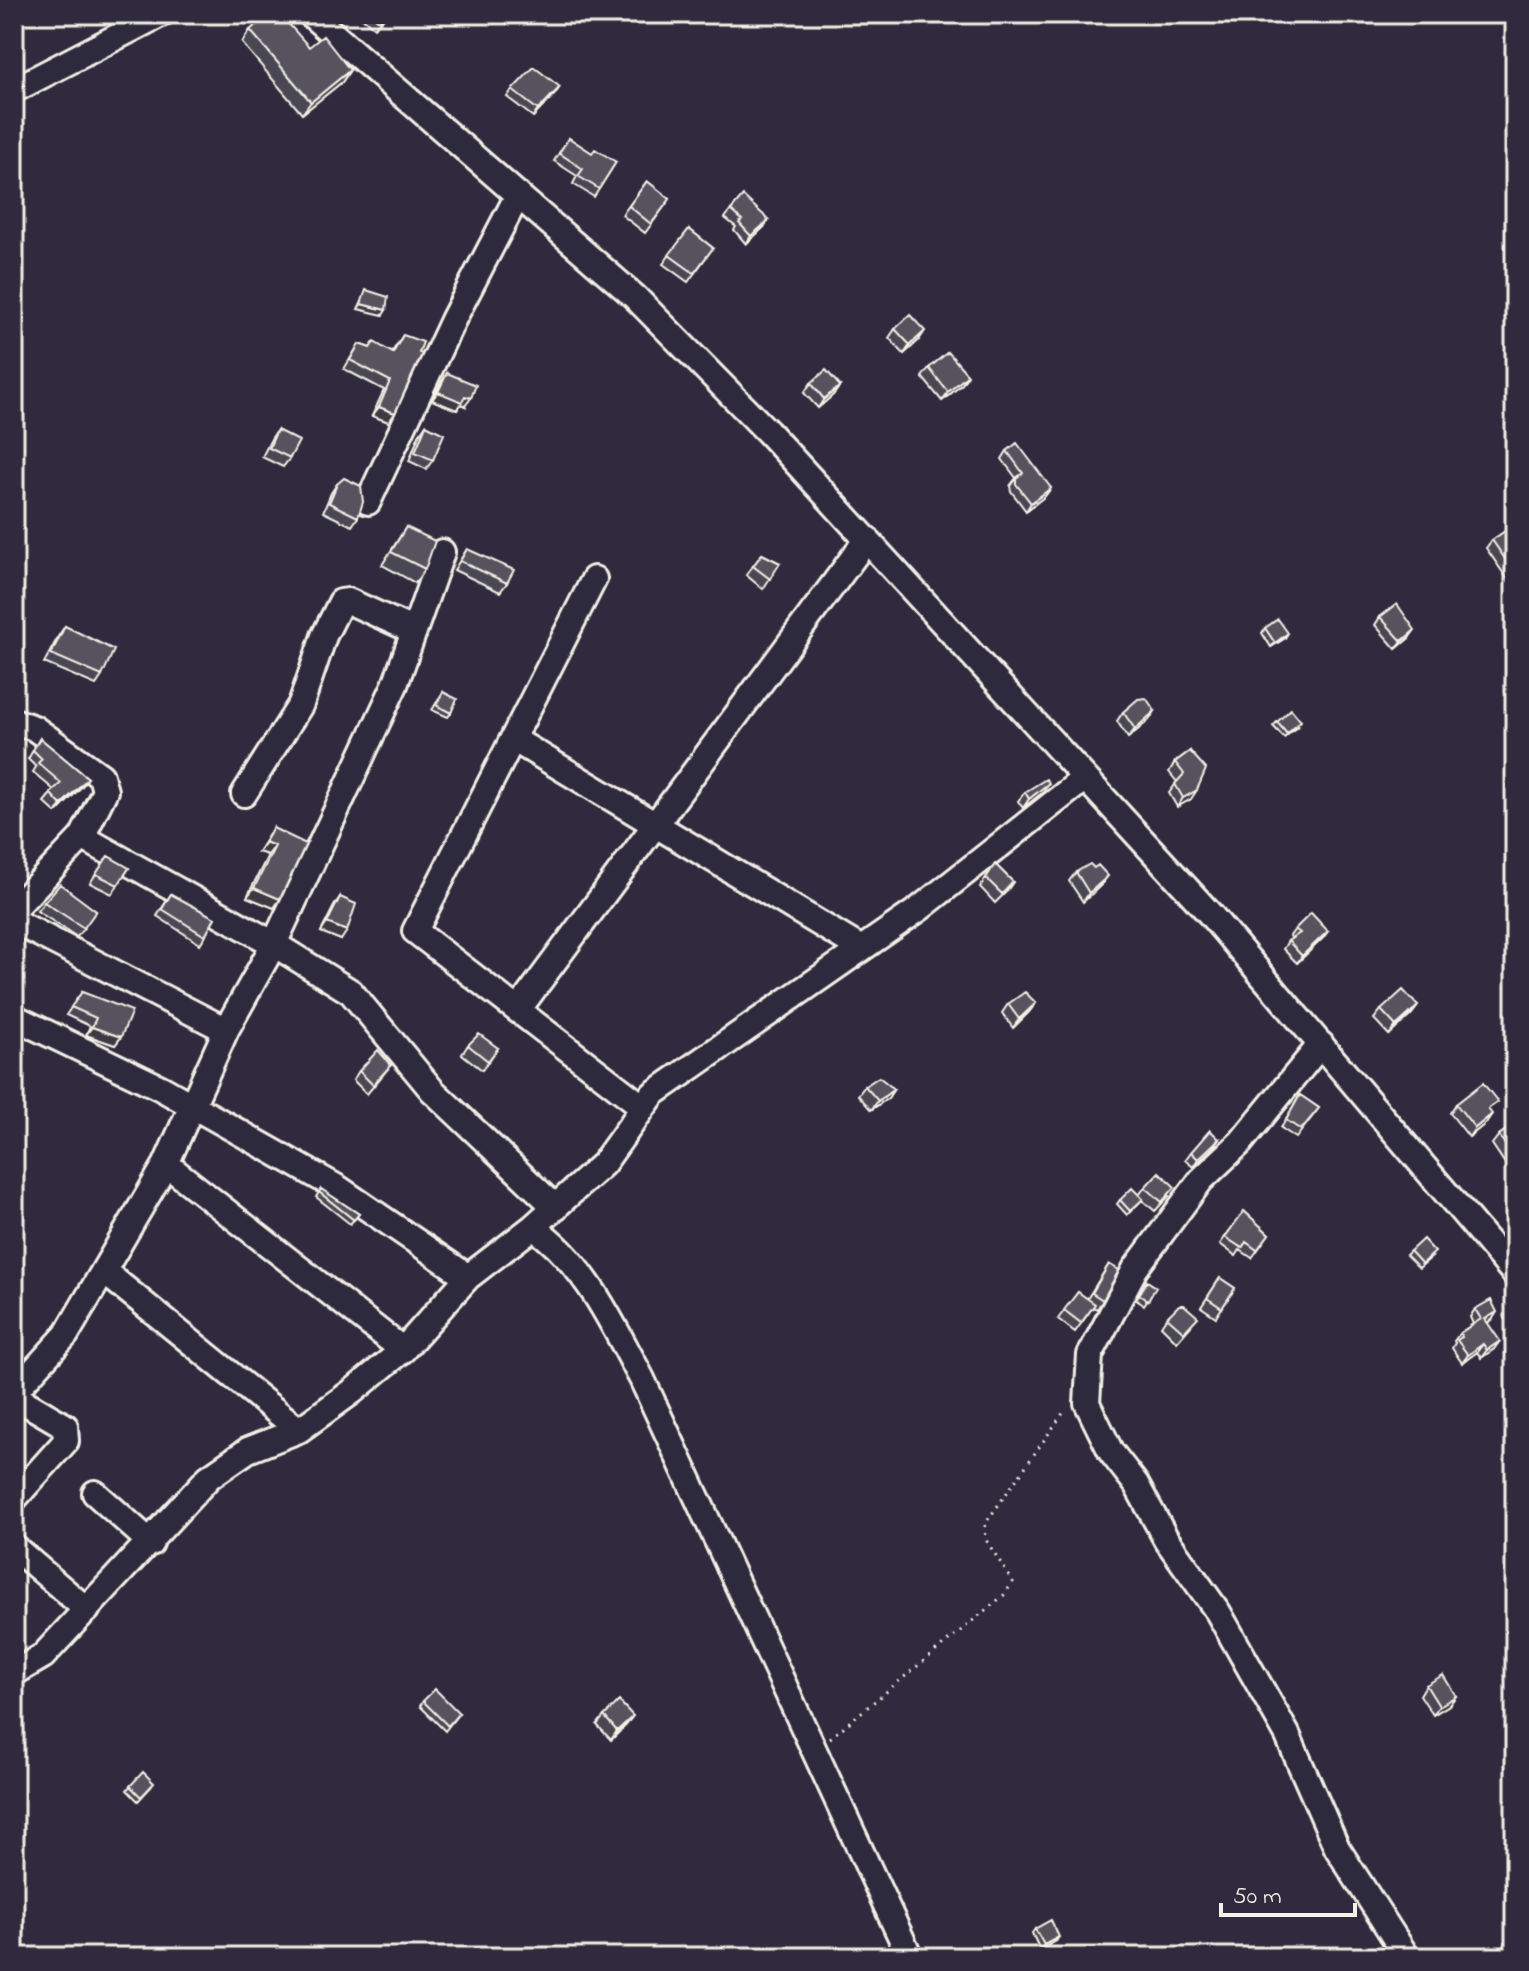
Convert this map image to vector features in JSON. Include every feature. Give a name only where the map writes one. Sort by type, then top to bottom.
[{"type":"street","points":[[14,90],[161,14]]},
{"type":"street","points":[[310,14],[635,297],[867,539],[1210,914],[1515,1274]]},
{"type":"street","points":[[368,502],[453,320],[518,195]]},
{"type":"street","points":[[518,1010],[867,539]]},
{"type":"street","points":[[14,1499],[66,1441],[65,1426],[14,1394],[66,1335],[106,1273],[166,1164],[226,1030],[274,944],[395,685],[442,552]]},
{"type":"street","points":[[594,579],[415,931],[643,1107]]},
{"type":"street","points":[[244,794],[301,704],[320,647],[341,602],[348,601],[414,631]]},
{"type":"street","points":[[14,721],[34,728],[101,776],[105,791],[103,802],[82,837],[14,909]]},
{"type":"street","points":[[513,739],[860,948]]},
{"type":"street","points":[[14,1673],[43,1656],[209,1477],[248,1450],[299,1430],[403,1350],[468,1277],[556,1208],[603,1164],[653,1094],[919,909],[1085,778]]},
{"type":"street","points":[[82,837],[274,944],[351,992],[432,1090],[556,1208]]},
{"type":"street","points":[[14,921],[226,1030]]},
{"type":"street","points":[[14,1017],[191,1106],[338,1188],[468,1277]]},
{"type":"street","points":[[1321,1044],[1241,1142],[1201,1180],[1135,1269],[1090,1355],[1087,1403],[1111,1452],[1136,1484],[1166,1539],[1218,1612],[1287,1734],[1337,1848],[1407,1957]]},
{"type":"street","points":[[166,1164],[403,1350]]},
{"type":"street","points":[[533,1227],[551,1239],[581,1273],[608,1314],[642,1379],[910,1957]]},
{"type":"street","points":[[106,1273],[299,1430]]},
{"type":"street","points":[[95,1493],[151,1543]]},
{"type":"street","points":[[14,1547],[87,1610]]},
{"type":"path","points":[[815,1751],[1004,1595],[1013,1582],[986,1540],[985,1524],[1087,1378]]},
{"type":"building","points":[[269,14],[280,14],[309,47],[323,36],[350,70],[311,102],[250,30]]},
{"type":"building","points":[[370,14],[386,14],[379,21]]},
{"type":"building","points":[[591,14],[607,14],[600,21]]},
{"type":"building","points":[[534,67],[560,87],[538,110],[512,90]]},
{"type":"building","points":[[569,138],[592,153],[595,149],[616,162],[599,189],[578,176],[583,169],[559,153]]},
{"type":"building","points":[[647,181],[670,199],[651,224],[629,206]]},
{"type":"building","points":[[743,196],[769,220],[751,236],[739,223],[742,220],[731,210]]},
{"type":"building","points":[[689,229],[713,248],[694,273],[669,255]]},
{"type":"building","points":[[366,290],[388,297],[386,310],[361,304]]},
{"type":"building","points":[[910,315],[925,331],[910,345],[895,329]]},
{"type":"building","points":[[403,335],[423,342],[419,353],[422,354],[395,413],[379,407],[390,381],[350,360],[359,344],[370,348],[374,342],[393,353]]},
{"type":"building","points":[[948,352],[968,375],[948,392],[929,368]]},
{"type":"building","points":[[826,370],[840,386],[824,399],[811,383]]},
{"type":"building","points":[[447,373],[476,385],[471,398],[465,396],[462,402],[438,392]]},
{"type":"building","points":[[426,425],[444,434],[433,460],[415,452]]},
{"type":"building","points":[[277,430],[299,441],[290,458],[269,448]]},
{"type":"building","points":[[1017,443],[1051,488],[1031,503],[1016,484],[1016,478],[1023,473],[1007,451]]},
{"type":"building","points":[[344,478],[361,486],[363,502],[358,517],[329,503],[337,484]]},
{"type":"building","points":[[406,527],[435,541],[425,569],[391,552]]},
{"type":"building","points":[[1508,529],[1515,539],[1515,573],[1492,540]]},
{"type":"building","points":[[467,549],[514,570],[507,583],[460,561]]},
{"type":"building","points":[[762,554],[780,563],[770,579],[753,566]]},
{"type":"building","points":[[1397,604],[1415,630],[1402,641],[1380,617]]},
{"type":"building","points":[[1278,619],[1288,633],[1275,643],[1265,628]]},
{"type":"building","points":[[65,626],[114,650],[102,676],[51,654]]},
{"type":"building","points":[[443,692],[457,699],[451,713],[436,705]]},
{"type":"building","points":[[1146,698],[1155,711],[1135,729],[1123,712],[1138,699]]},
{"type":"building","points":[[1291,709],[1301,721],[1287,734],[1277,722]]},
{"type":"building","points":[[40,738],[88,778],[61,805],[50,793],[61,783],[38,763],[42,759],[33,750]]},
{"type":"building","points":[[1190,751],[1206,769],[1197,790],[1183,798],[1175,784],[1184,774],[1175,762]]},
{"type":"building","points":[[1046,779],[1049,783],[1029,799],[1025,792]]},
{"type":"building","points":[[273,828],[306,844],[280,899],[254,888],[275,846],[265,842]]},
{"type":"building","points":[[108,856],[129,868],[118,885],[96,874]]},
{"type":"building","points":[[995,864],[1013,882],[1002,894],[986,878]]},
{"type":"building","points":[[1090,864],[1094,868],[1098,865],[1108,876],[1089,893],[1076,872]]},
{"type":"building","points":[[60,884],[96,911],[84,928],[44,902]]},
{"type":"building","points":[[171,894],[215,918],[205,936],[162,909]]},
{"type":"building","points":[[340,897],[356,904],[347,931],[327,923]]},
{"type":"building","points":[[1311,913],[1328,931],[1302,956],[1288,941],[1300,933],[1295,929]]},
{"type":"building","points":[[1403,990],[1418,1006],[1396,1026],[1381,1010]]},
{"type":"building","points":[[82,992],[132,1011],[121,1037],[92,1027],[96,1018],[71,1007]]},
{"type":"building","points":[[1025,992],[1036,1003],[1019,1019],[1008,1004]]},
{"type":"building","points":[[479,1034],[498,1048],[488,1061],[468,1045]]},
{"type":"building","points":[[378,1050],[391,1065],[373,1085],[359,1071]]},
{"type":"building","points":[[879,1077],[894,1089],[878,1101],[865,1086]]},
{"type":"building","points":[[1483,1083],[1498,1102],[1488,1109],[1492,1114],[1475,1128],[1456,1104]]},
{"type":"building","points":[[1300,1095],[1319,1108],[1301,1130],[1286,1120]]},
{"type":"building","points":[[1515,1124],[1515,1158],[1514,1159],[1499,1135]]},
{"type":"building","points":[[1210,1130],[1219,1139],[1198,1159],[1191,1152]]},
{"type":"building","points":[[1159,1172],[1175,1187],[1162,1202],[1145,1187]]},
{"type":"building","points":[[1132,1188],[1143,1199],[1130,1211],[1120,1200]]},
{"type":"building","points":[[321,1189],[359,1214],[354,1220],[319,1192]]},
{"type":"building","points":[[1244,1211],[1269,1234],[1257,1250],[1246,1242],[1242,1248],[1225,1237]]},
{"type":"building","points":[[1423,1239],[1435,1252],[1422,1264],[1410,1251]]},
{"type":"building","points":[[1109,1264],[1119,1270],[1103,1300],[1092,1293]]},
{"type":"building","points":[[1220,1278],[1235,1288],[1222,1308],[1207,1298]]},
{"type":"building","points":[[1147,1281],[1156,1287],[1148,1301],[1139,1295]]},
{"type":"building","points":[[1078,1292],[1095,1304],[1081,1323],[1064,1310]]},
{"type":"building","points":[[1491,1300],[1497,1312],[1485,1319],[1500,1341],[1487,1350],[1483,1344],[1468,1355],[1457,1340],[1462,1337],[1460,1333],[1481,1319],[1475,1309]]},
{"type":"building","points":[[1179,1305],[1184,1305],[1198,1317],[1184,1332],[1167,1317]]},
{"type":"building","points":[[1443,1675],[1456,1696],[1439,1706],[1426,1685]]},
{"type":"building","points":[[435,1689],[459,1713],[448,1726],[423,1701]]},
{"type":"building","points":[[619,1701],[633,1716],[617,1731],[604,1716]]},
{"type":"building","points":[[143,1772],[154,1783],[141,1797],[130,1786]]},
{"type":"building","points":[[14,1909],[23,1916],[14,1926]]},
{"type":"building","points":[[1051,1920],[1059,1937],[1044,1945],[1035,1929]]}]
